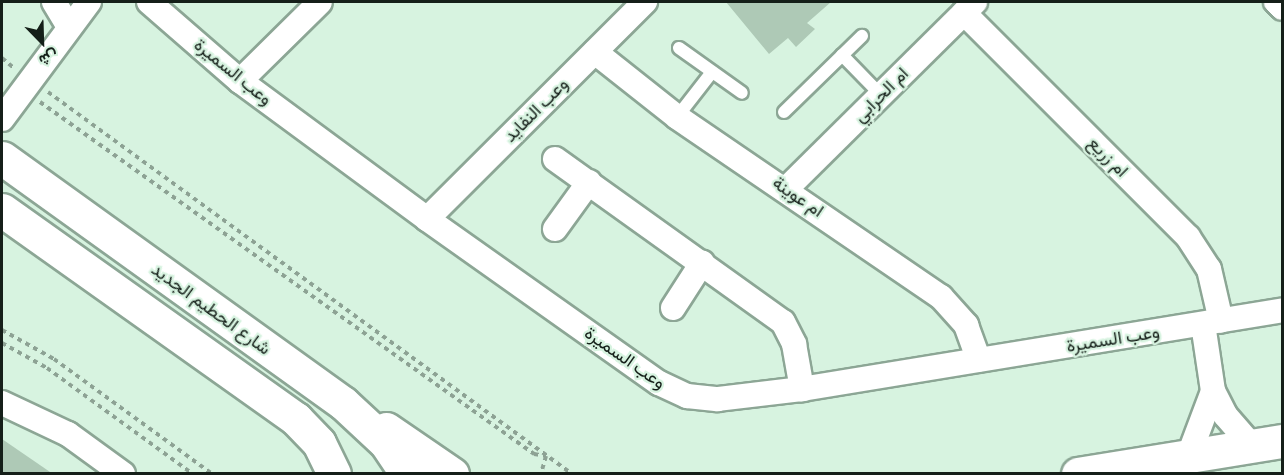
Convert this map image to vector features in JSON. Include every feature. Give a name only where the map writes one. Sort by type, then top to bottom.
[{"type":"main road","name":"شارع الحطيم الجديد","points":[[2,158],[342,403],[386,443],[407,474]]},
{"type":"main road","points":[[2,210],[296,419],[319,443],[334,474]]},
{"type":"main road","points":[[342,403],[452,474]]},
{"type":"main road","points":[[1078,474],[1267,444]]},
{"type":"street","points":[[54,2],[67,24]]},
{"type":"street","points":[[2,119],[67,24],[89,2]]},
{"type":"street","name":"وعب السميرة","points":[[149,2],[240,81],[427,219],[672,390],[718,399],[801,389],[1282,310]]},
{"type":"street","points":[[240,81],[320,2]]},
{"type":"street","name":"وعب النفايد","points":[[427,219],[645,2]]},
{"type":"street","points":[[1276,2],[1282,8]]},
{"type":"street","name":"ام الحرابي","points":[[786,189],[970,7]]},
{"type":"street","name":"ام زريع","points":[[970,7],[1188,237],[1209,268],[1212,322]]},
{"type":"street","name":"ام عوينة","points":[[595,52],[677,117],[786,189],[952,306],[969,330],[979,360]]},
{"type":"street","points":[[555,159],[783,322],[794,344],[801,389]]},
{"type":"street","points":[[555,229],[589,182]]},
{"type":"street","points":[[673,308],[702,263]]},
{"type":"street","points":[[1189,455],[1213,391],[1212,322]]},
{"type":"street","points":[[1213,391],[1225,415],[1267,444]]},
{"type":"street","points":[[2,403],[68,434],[123,474]]},
{"type":"lane","points":[[784,112],[862,36]]},
{"type":"lane","points":[[679,48],[742,93]]},
{"type":"lane","points":[[842,55],[881,95]]},
{"type":"lane","points":[[677,117],[712,72]]},
{"type":"path","points":[[25,83],[534,454],[546,456]]},
{"type":"path","points":[[25,83],[540,446],[546,456],[572,474]]},
{"type":"path","points":[[2,330],[54,359],[212,474]]},
{"type":"path","points":[[2,343],[47,368],[193,474]]},
{"type":"path","points":[[541,474],[546,456]]},
{"type":"building","points":[[726,2],[831,2],[807,23],[815,29],[796,47],[788,38],[769,54]]},
{"type":"building","points":[[2,439],[53,474],[2,474]]}]
